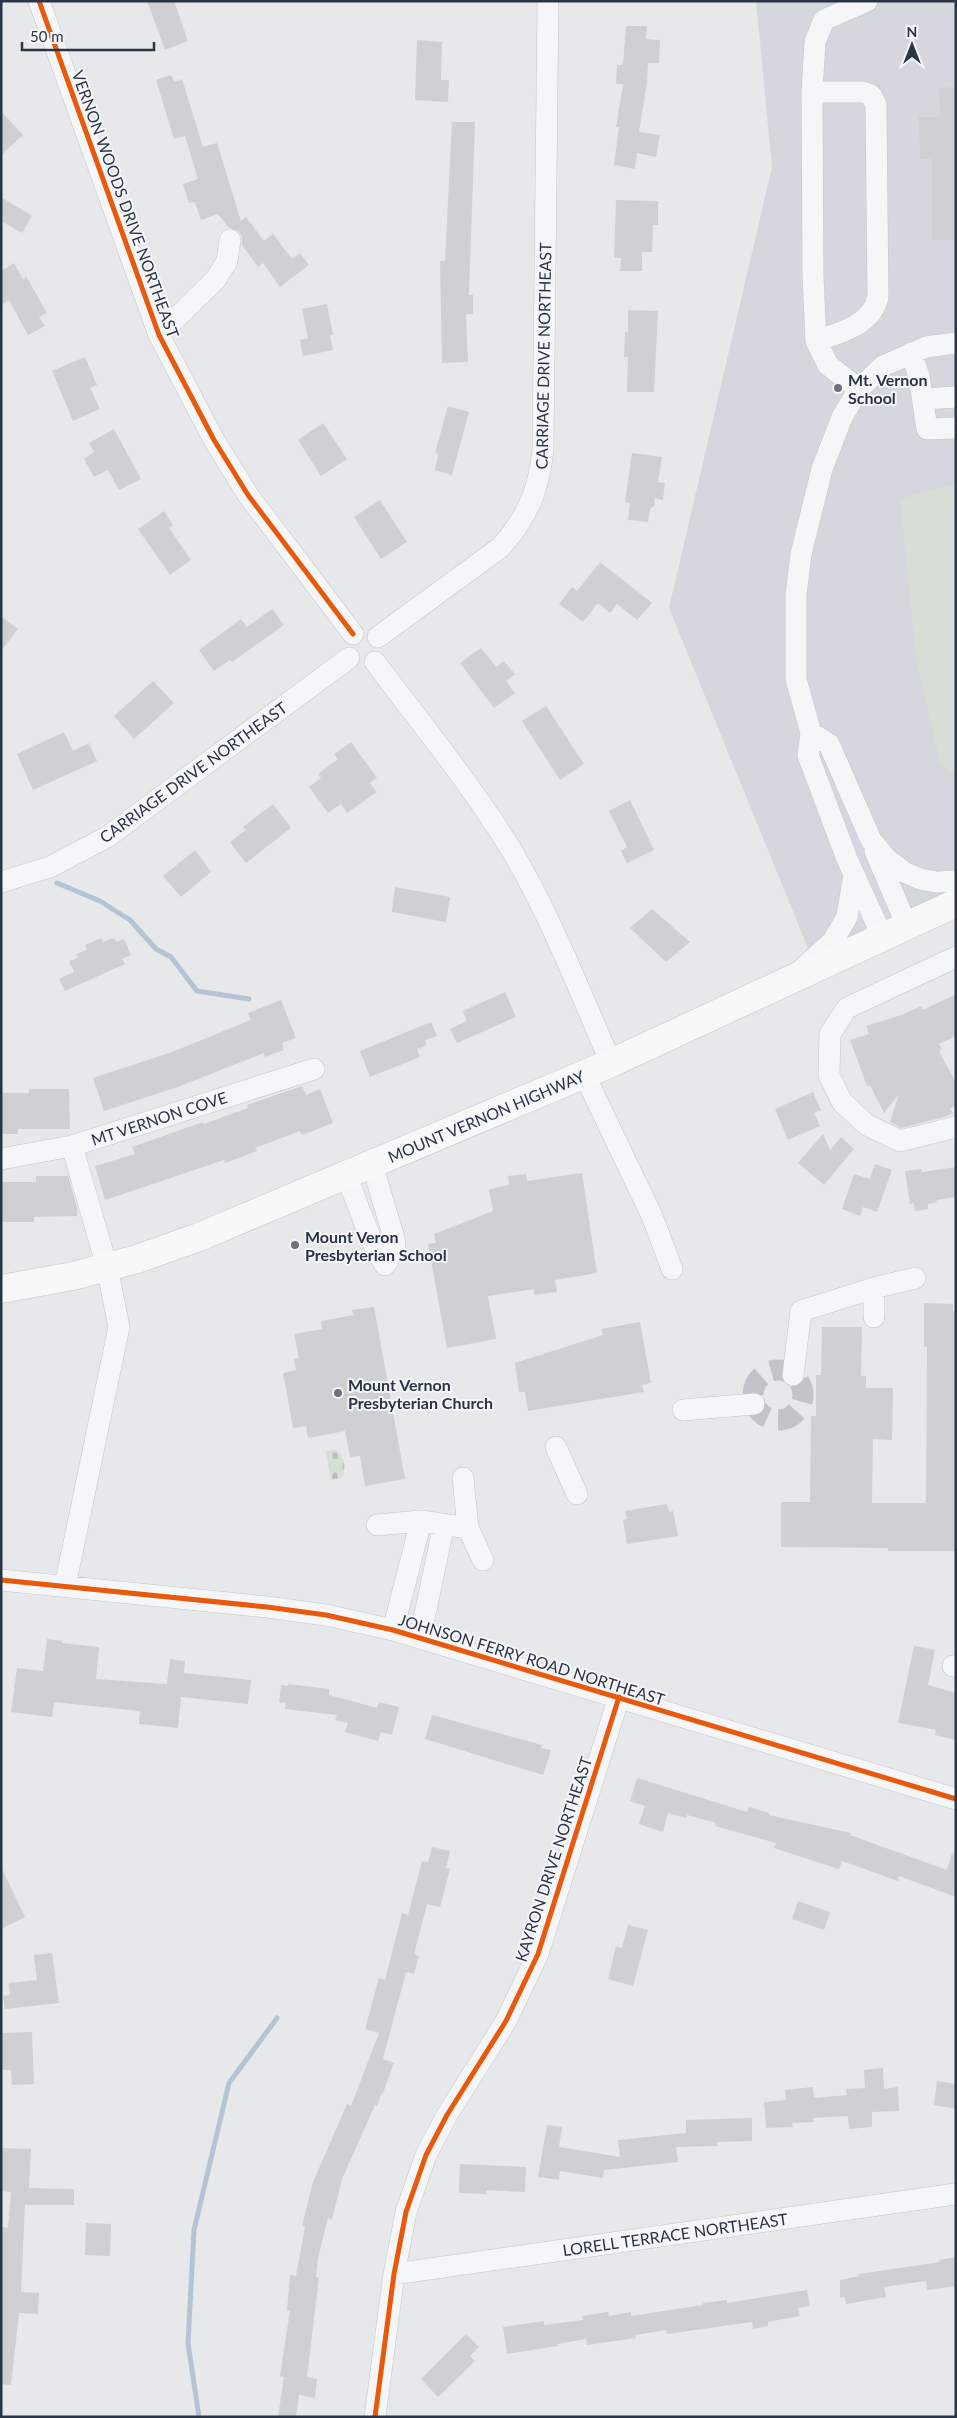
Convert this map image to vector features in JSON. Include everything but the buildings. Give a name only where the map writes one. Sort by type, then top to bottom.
[{"type":"main road","name":"MOUNT VERNON HIGHWAY","points":[[1,1289],[73,1276],[107,1267],[199,1236],[611,1063],[956,903]]},
{"type":"street","name":"VERNON WOODS DRIVE NORTHEAST","points":[[39,1],[159,335],[214,440],[248,495],[353,634]]},
{"type":"street","name":"CARRIAGE DRIVE NORTHEAST","points":[[378,637],[501,547],[517,529],[527,513],[540,478],[543,450],[548,1]]},
{"type":"street","points":[[860,389],[828,365],[816,342],[813,276],[812,92],[815,42],[824,20],[867,1]]},
{"type":"street","points":[[812,92],[863,92],[871,95],[876,105],[878,297],[876,307],[861,323],[816,342]]},
{"type":"street","points":[[159,335],[216,279],[227,260],[230,240]]},
{"type":"street","points":[[883,938],[822,797],[808,755],[811,733],[796,679],[796,595],[801,554],[822,469],[842,417],[860,389],[883,366],[926,347],[956,343]]},
{"type":"street","points":[[911,353],[919,376],[927,429],[956,428]]},
{"type":"street","points":[[922,399],[956,397]]},
{"type":"street","points":[[370,630],[378,637],[381,649],[380,655],[375,662],[361,666],[349,658],[347,643],[353,634],[370,630]]},
{"type":"street","name":"CARRIAGE DRIVE NORTHEAST","points":[[1,882],[50,866],[107,837],[349,658]]},
{"type":"street","points":[[375,662],[471,790],[509,847],[544,912],[611,1063]]},
{"type":"street","points":[[811,733],[829,744],[907,926]]},
{"type":"street","points":[[870,840],[904,872],[936,882],[956,881]]},
{"type":"street","points":[[786,983],[832,941],[847,917],[854,874]]},
{"type":"street","points":[[956,957],[847,1008],[830,1034],[829,1075],[842,1102],[867,1125],[900,1141],[956,1127]]},
{"type":"street","name":"MT VERNON COVE","points":[[1,1159],[72,1146],[314,1069]]},
{"type":"street","points":[[584,1074],[652,1216],[672,1269]]},
{"type":"street","points":[[66,1586],[119,1328],[107,1267],[72,1146]]},
{"type":"street","points":[[346,1175],[364,1217],[372,1244],[385,1265],[395,1249],[394,1238],[372,1164]]},
{"type":"street","points":[[794,1375],[801,1311],[874,1288],[915,1278]]},
{"type":"street","points":[[874,1288],[874,1317]]},
{"type":"street","points":[[683,1410],[754,1404]]},
{"type":"street","points":[[556,1447],[577,1494]]},
{"type":"street","points":[[463,1478],[468,1528],[483,1560]]},
{"type":"street","points":[[377,1525],[420,1521],[468,1528]]},
{"type":"street","points":[[393,1630],[420,1521]]},
{"type":"street","points":[[420,1638],[444,1524]]},
{"type":"street","name":"JOHNSON FERRY ROAD NORTHEAST","points":[[1,1580],[267,1607],[326,1615],[393,1630],[956,1799]]},
{"type":"street","name":"KAYRON DRIVE NORTHEAST","points":[[375,2417],[394,2274],[406,2212],[426,2154],[447,2115],[506,2021],[538,1954],[619,1698]]},
{"type":"street","name":"LORELL TERRACE NORTHEAST","points":[[394,2274],[956,2194]]},
{"type":"shaded area","name":"Mt. Vernon School","points":[[756,1],[956,1],[956,906],[819,975],[669,608],[772,167]]},
{"type":"green space","points":[[956,483],[956,773],[941,766],[917,664],[900,499]]},
{"type":"green space","points":[[337,1450],[343,1460],[344,1470],[342,1478],[331,1480],[326,1451]]},
{"type":"waterway","points":[[57,883],[100,901],[130,920],[156,949],[171,957],[197,991],[249,999]]},
{"type":"waterway","points":[[199,2417],[188,2343],[194,2230],[229,2083],[277,2018]]},
{"type":"tunnel","points":[[773,1370],[783,1370],[796,1377],[803,1390],[803,1395],[803,1400],[796,1413],[783,1420],[773,1420],[764,1416],[757,1409],[753,1400],[753,1390],[757,1381],[764,1374],[773,1370]]},
{"type":"cycle path","points":[[39,1],[159,335],[214,440],[248,495],[353,634]]},
{"type":"cycle path","points":[[1,1580],[267,1607],[326,1615],[393,1630],[956,1799]]},
{"type":"cycle path","points":[[375,2417],[394,2274],[406,2212],[426,2155],[447,2115],[506,2021],[538,1954],[619,1697]]},
{"type":"place","name":"Mt. Vernon School","points":[[838,388]]},
{"type":"place","name":"Mount Veron Presbyterian School","points":[[295,1245]]},
{"type":"place","name":"Mount Vernon Presbyterian Church","points":[[338,1393]]}]
